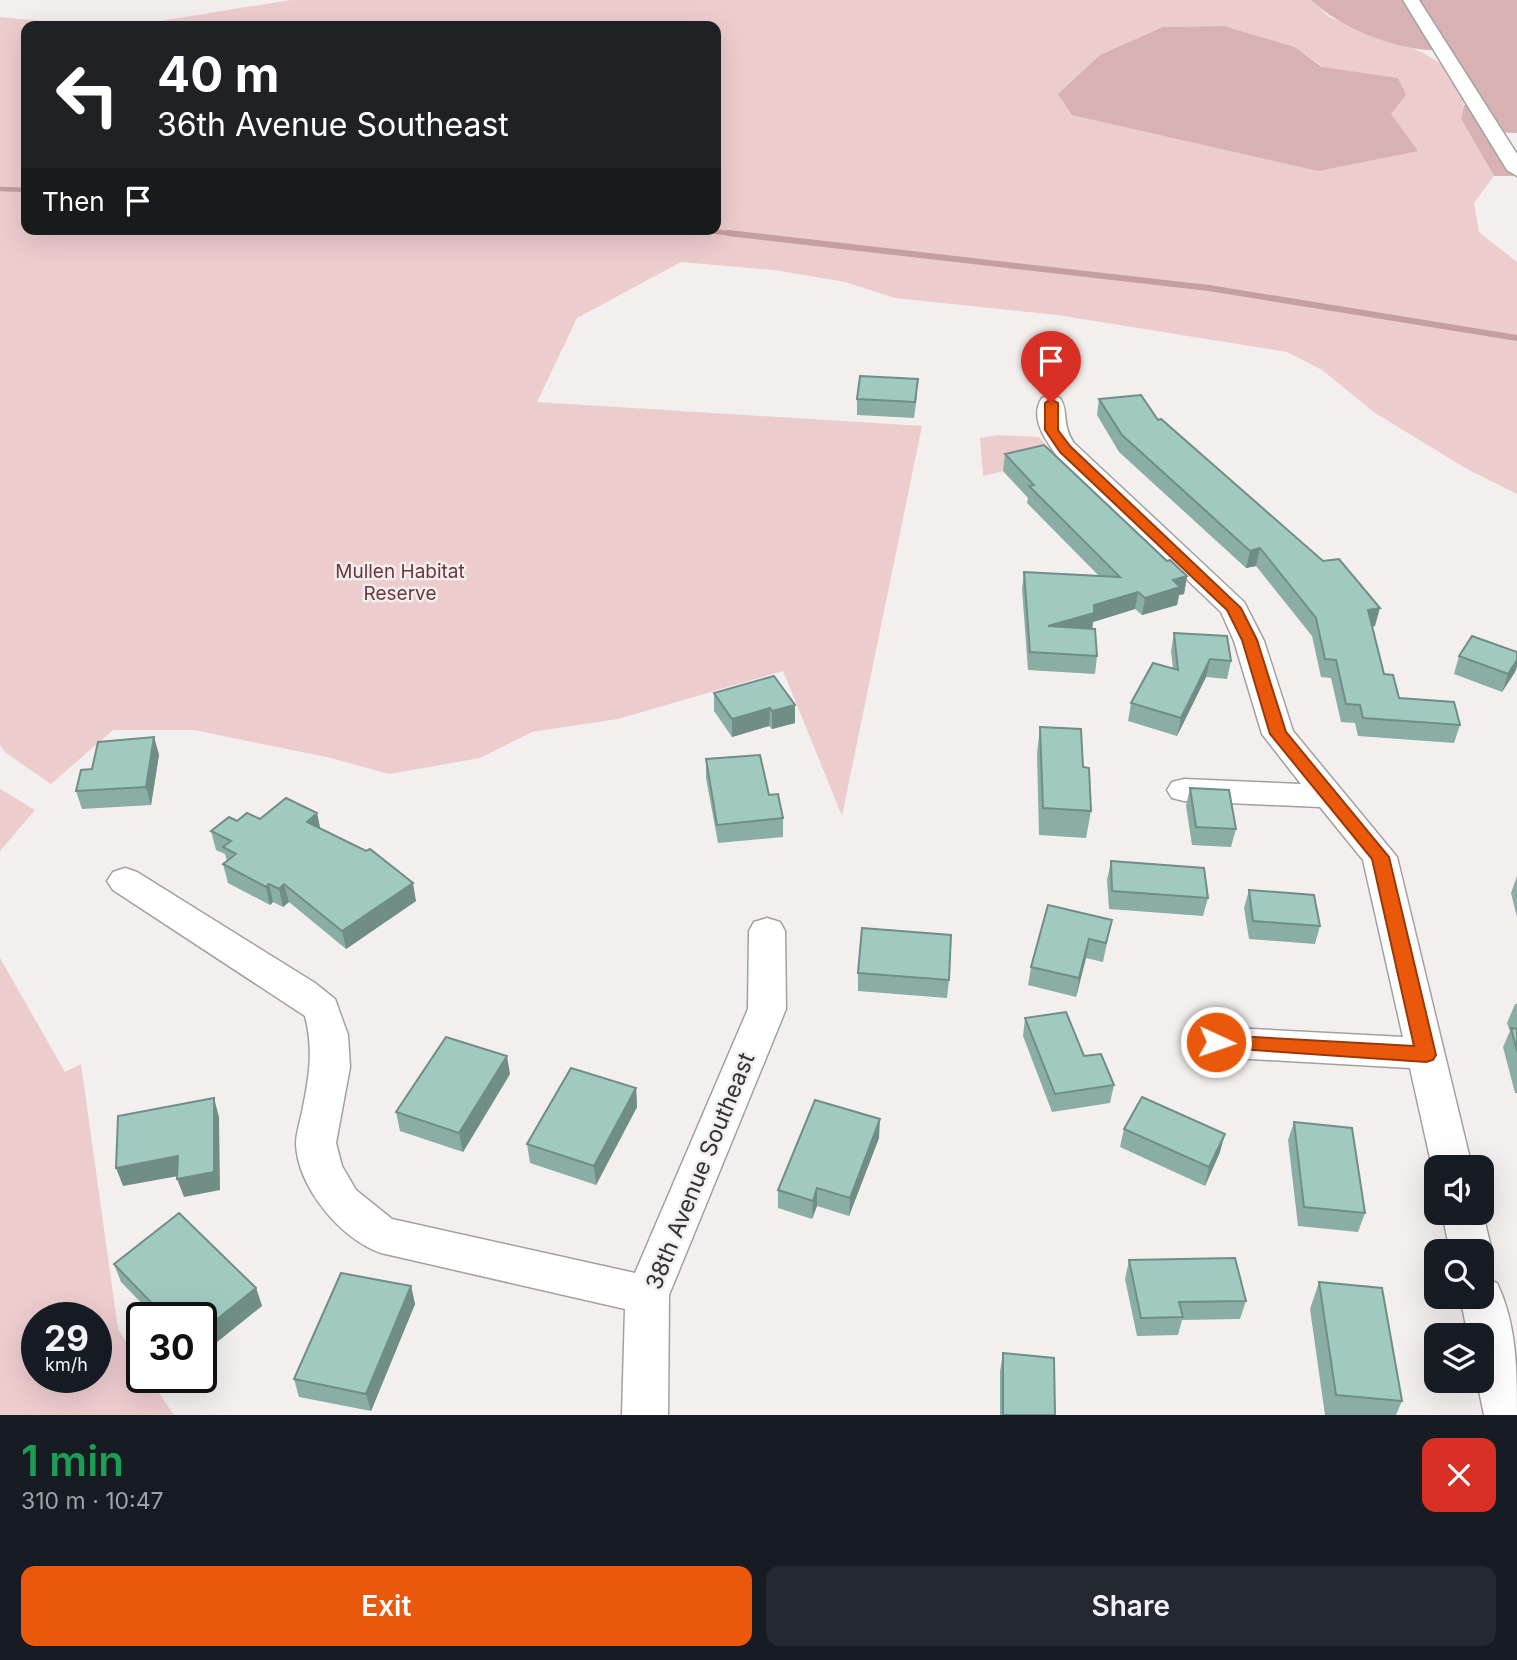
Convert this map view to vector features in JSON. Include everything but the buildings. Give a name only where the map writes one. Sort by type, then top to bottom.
[{"type":"street","points":[[1411,0],[1517,170]]},
{"type":"street","points":[[1051,403],[1052,430],[1065,449],[1234,608],[1249,640],[1278,734],[1380,857],[1449,1155]]},
{"type":"street","points":[[1184,790],[1329,796]]},
{"type":"street","points":[[125,881],[302,993],[322,1009],[329,1035],[331,1067],[316,1143],[323,1168],[341,1203],[381,1235],[647,1295]]},
{"type":"street","name":"38th Avenue Southeast","points":[[645,1415],[647,1295],[767,1009],[767,931]]},
{"type":"street","points":[[1216,1042],[1426,1055]]},
{"type":"street","points":[[1497,1325],[1507,1415]]},
{"type":"green space","name":"Mullen Habitat Reserve","points":[[291,0],[1311,0],[1329,17],[1422,52],[1449,69],[1465,97],[1461,119],[1494,176],[1474,203],[1479,232],[1517,262],[1517,494],[1467,469],[1375,413],[1322,370],[1287,352],[1057,315],[895,298],[845,282],[774,270],[681,262],[577,318],[537,402],[922,426],[842,816],[783,671],[618,719],[532,732],[480,758],[389,774],[331,758],[194,730],[113,730],[51,784],[6,753],[0,745],[0,17],[43,21],[21,21],[21,235],[721,235],[721,21],[160,21]],"holes":[[[1224,26],[1295,47],[1390,114],[1417,151],[1163,27]]]},
{"type":"green space","points":[[999,435],[1039,437],[1056,458],[983,476],[980,438]]},
{"type":"green space","points":[[0,789],[35,810],[0,851]]},
{"type":"green space","points":[[0,958],[65,1072],[81,1064],[118,1329],[126,1342],[126,1393],[159,1393],[174,1415],[0,1415]]},
{"type":"shaded area","points":[[1311,0],[1517,0],[1517,133],[1494,132],[1517,170],[1517,176],[1494,176],[1461,119],[1464,105],[1475,105],[1442,50],[1408,47],[1372,37],[1338,20]]},
{"type":"shaded area","points":[[1224,26],[1295,47],[1322,67],[1398,78],[1406,95],[1391,114],[1418,151],[1318,171],[1072,115],[1058,94],[1100,55],[1163,27]]},
{"type":"waterway","points":[[0,189],[21,190]]},
{"type":"waterway","points":[[721,232],[744,235]]},
{"type":"waterway","points":[[728,233],[1209,288],[1517,338]]},
{"type":"route","points":[[1051,403],[1052,430],[1065,449],[1234,608],[1249,640],[1278,734],[1380,857],[1426,1055],[1216,1042]]}]
